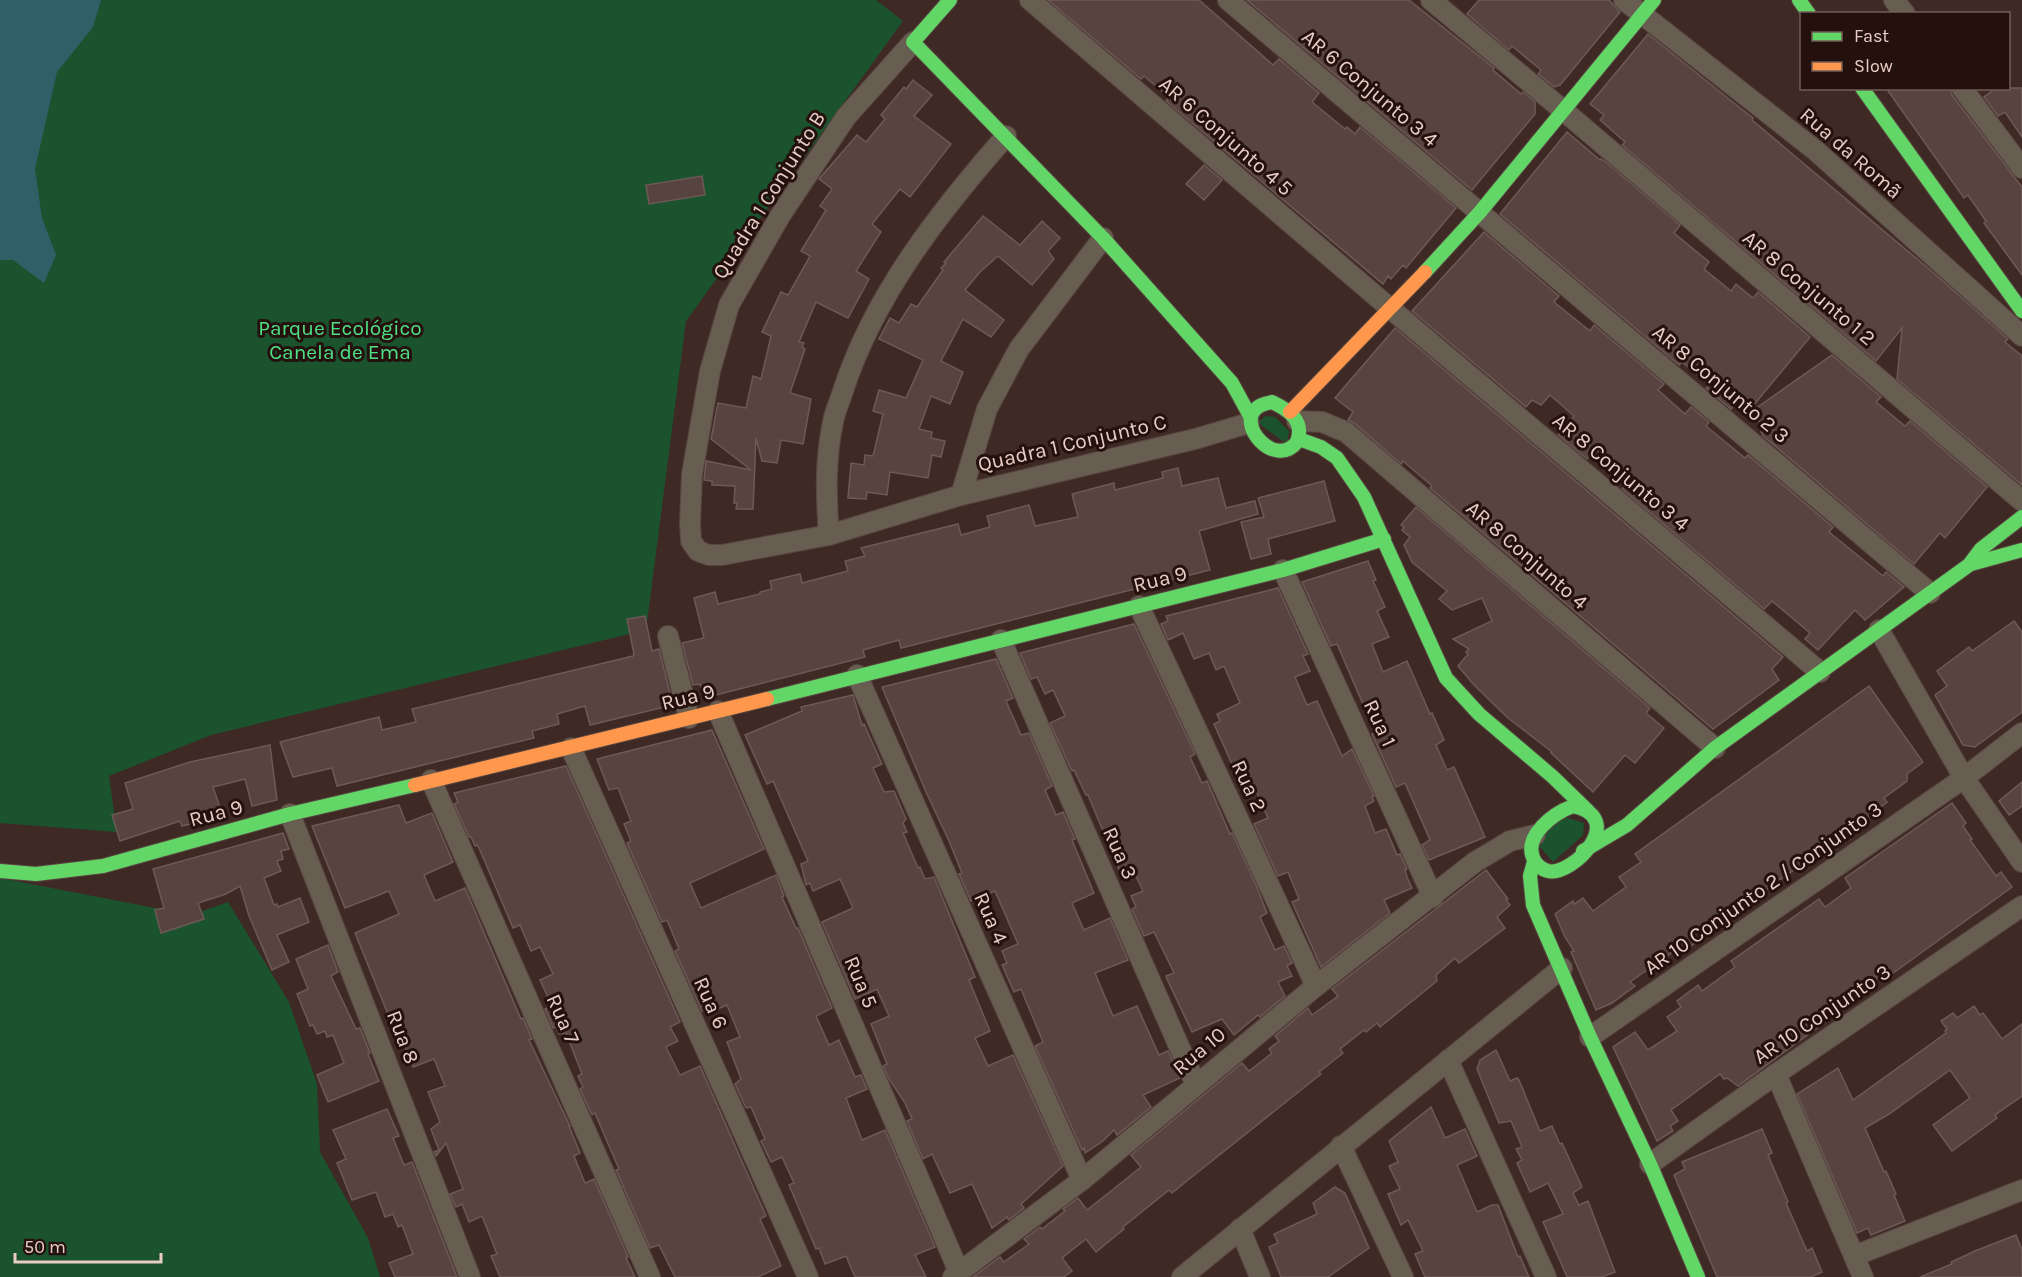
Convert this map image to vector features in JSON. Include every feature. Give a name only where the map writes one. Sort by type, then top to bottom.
[{"type":"street","points":[[950,0],[913,42],[1103,238],[1232,383],[1250,420],[1253,433],[1266,445],[1280,451],[1294,446],[1295,424],[1390,309],[1480,212],[1654,0]]},
{"type":"street","name":"AR 6 Conjunto 4 5","points":[[1030,0],[1390,309]]},
{"type":"street","name":"AR 6 Conjunto 3 4","points":[[1228,0],[1480,212]]},
{"type":"street","name":"AR 8 Conjunto 1 2","points":[[1431,0],[2022,501]]},
{"type":"street","name":"Rua da Romã","points":[[1623,0],[1815,150],[2022,336]]},
{"type":"street","points":[[1894,0],[1903,12]]},
{"type":"street","name":"Quadra 1 Conjunto B","points":[[829,535],[722,555],[709,555],[698,551],[691,542],[692,474],[710,370],[729,305],[780,216],[846,117],[913,42]]},
{"type":"street","points":[[1863,90],[2022,311]]},
{"type":"street","points":[[1964,90],[2022,168]]},
{"type":"street","points":[[829,535],[825,480],[833,421],[853,359],[889,290],[959,189],[1006,136]]},
{"type":"street","name":"AR 8 Conjunto 2 3","points":[[1480,212],[1930,592]]},
{"type":"street","points":[[961,495],[987,409],[1018,349],[1103,238]]},
{"type":"street","name":"AR 8 Conjunto 3 4","points":[[1390,309],[1820,672]]},
{"type":"street","points":[[1232,383],[1281,406],[1295,424],[1337,458],[1364,497],[1446,678],[1457,693],[1537,765],[1557,778],[1591,816],[1597,832],[1594,841],[1547,889],[1541,926]]},
{"type":"street","points":[[1250,420],[1254,409],[1262,403],[1270,402]]},
{"type":"street","points":[[1195,439],[1250,420]]},
{"type":"street","name":"AR 8 Conjunto 4","points":[[1295,424],[1322,422],[1346,432],[1715,748]]},
{"type":"street","points":[[1195,439],[1244,441],[1266,445]]},
{"type":"street","name":"Quadra 1 Conjunto C","points":[[829,535],[961,495],[1195,439]]},
{"type":"street","points":[[1583,851],[1627,825],[1715,748],[1969,565],[1981,549],[2022,517]]},
{"type":"street","name":"Rua 9","points":[[0,871],[36,874],[103,866],[291,814],[571,748],[1283,570],[1384,539]]},
{"type":"street","points":[[1969,565],[2022,550]]},
{"type":"street","name":"Rua 1","points":[[1283,570],[1433,897]]},
{"type":"street","name":"Rua 2","points":[[1139,606],[1316,986]]},
{"type":"street","points":[[1879,630],[1964,778],[2022,862]]},
{"type":"street","points":[[668,636],[689,718]]},
{"type":"street","name":"Rua 3","points":[[1001,640],[1196,1085]]},
{"type":"street","name":"Rua 4","points":[[857,675],[1082,1179]]},
{"type":"street","name":"Rua 5","points":[[718,711],[956,1274]]},
{"type":"street","name":"AR 10 Conjunto 2 / Conjunto 3","points":[[1590,1036],[1964,778],[2022,733]]},
{"type":"street","name":"Rua 6","points":[[571,748],[808,1277]]},
{"type":"street","points":[[1537,765],[1552,791],[1557,813]]},
{"type":"street","name":"Rua 7","points":[[431,780],[650,1277]]},
{"type":"street","points":[[1651,802],[1615,815],[1591,816],[1573,806],[1557,813],[1535,835],[1532,842],[1530,888],[1533,905],[1541,926],[1650,1164],[1698,1277]]},
{"type":"street","name":"Rua 8","points":[[291,814],[470,1277]]},
{"type":"street","name":"Rua 10","points":[[956,1274],[1082,1179],[1316,986],[1475,862],[1510,841],[1535,835]]},
{"type":"street","name":"Rua 10","points":[[1475,862],[1500,857],[1533,859]]},
{"type":"street","points":[[1533,859],[1548,872],[1564,870]]},
{"type":"street","name":"AR 10 Conjunto 3","points":[[1650,1164],[1776,1074],[2022,906]]},
{"type":"street","points":[[1182,1277],[1562,968]]},
{"type":"street","points":[[1448,1060],[1546,1277]]},
{"type":"street","points":[[1776,1074],[1863,1277]]},
{"type":"street","points":[[1341,1146],[1403,1277]]},
{"type":"street","points":[[1854,1256],[2022,1190]]},
{"type":"street","points":[[1240,1229],[1260,1277]]},
{"type":"green space","name":"Parque Ecológico Canela de Ema","points":[[0,0],[876,0],[903,21],[686,321],[646,630],[211,735],[109,776],[117,832],[0,823]]},
{"type":"green space","points":[[1265,416],[1275,417],[1289,431],[1287,444],[1258,423]]},
{"type":"green space","points":[[1558,815],[1584,823],[1583,835],[1553,862],[1535,841]]},
{"type":"green space","points":[[0,878],[191,915],[228,902],[289,1002],[317,1084],[320,1152],[368,1238],[380,1277],[0,1277]]},
{"type":"water","points":[[0,0],[101,0],[93,27],[57,72],[35,169],[42,218],[56,255],[44,283],[13,260],[0,260]]},
{"type":"building","points":[[1048,0],[1199,0],[1273,65],[1279,59],[1319,93],[1312,102],[1345,129],[1347,127],[1355,134],[1360,127],[1456,208],[1406,268],[1403,265],[1391,279],[1388,276],[1383,284],[1166,101],[1169,97],[1144,76],[1141,79]]},
{"type":"building","points":[[1247,0],[1409,0],[1494,68],[1493,70],[1521,94],[1523,92],[1535,102],[1535,114],[1472,190]]},
{"type":"building","points":[[1479,0],[1609,0],[1620,12],[1560,85],[1554,87],[1538,74],[1541,70],[1512,46],[1509,50],[1467,14]]},
{"type":"building","points":[[1648,34],[1753,118],[1752,120],[1935,274],[2008,339],[2005,342],[2022,356],[2022,485],[1897,379],[1902,328],[1876,361],[1622,145],[1625,142],[1600,120],[1604,115],[1590,104]]},
{"type":"building","points":[[913,80],[932,95],[914,116],[951,144],[910,197],[900,189],[872,224],[881,232],[856,271],[869,279],[848,318],[816,302],[799,342],[804,343],[802,347],[805,349],[790,393],[811,399],[803,444],[781,440],[777,463],[762,461],[756,438],[753,509],[736,509],[735,486],[712,485],[712,481],[704,480],[706,461],[751,470],[711,439],[718,403],[746,408],[753,376],[761,379],[771,336],[762,332],[781,292],[788,295],[810,256],[801,251],[826,210],[820,206],[832,189],[819,179],[857,135],[866,142],[885,119],[881,115],[904,87],[906,89]]},
{"type":"building","points":[[2022,88],[2022,137],[2005,112],[1998,116],[1984,97],[1993,90]]},
{"type":"building","points":[[1887,90],[1951,90],[1952,95],[2022,187],[2022,275],[1984,223],[1986,221],[1968,195],[1964,198]]},
{"type":"building","points":[[1567,132],[1680,225],[1674,233],[1709,262],[1704,269],[1731,291],[1736,284],[1753,298],[1758,292],[1810,337],[1748,412],[1736,401],[1731,409],[1706,388],[1710,385],[1682,362],[1679,365],[1500,214]]},
{"type":"building","points":[[1204,165],[1222,180],[1204,200],[1186,184]]},
{"type":"building","points":[[702,176],[705,195],[649,204],[646,185]]},
{"type":"building","points":[[983,216],[1020,245],[1042,221],[1060,238],[1048,251],[1054,259],[1032,285],[998,256],[980,272],[965,290],[1004,320],[991,337],[963,319],[941,361],[963,372],[950,404],[931,396],[919,429],[932,432],[931,438],[945,441],[941,457],[932,455],[928,478],[890,472],[887,495],[867,492],[866,499],[848,498],[851,463],[864,465],[865,455],[873,456],[883,414],[873,411],[879,390],[906,398],[923,360],[879,339],[890,318],[899,323],[911,304],[917,307],[943,270],[941,268],[946,263],[944,262]]},
{"type":"building","points":[[1484,232],[1559,296],[1554,302],[1590,331],[1594,325],[1664,384],[1658,390],[1685,414],[1691,407],[1709,422],[1706,426],[1745,458],[1748,455],[1833,527],[1829,532],[1883,576],[1886,572],[1904,587],[1865,620],[1855,610],[1818,650],[1805,639],[1810,633],[1772,601],[1764,609],[1622,489],[1631,479],[1595,449],[1587,459],[1558,435],[1574,416],[1550,395],[1541,405],[1532,400],[1526,407],[1412,311]]},
{"type":"building","points":[[1395,328],[1783,657],[1772,669],[1779,680],[1713,729],[1430,488],[1432,486],[1403,461],[1401,464],[1348,420],[1353,412],[1335,398]]},
{"type":"building","points":[[1832,355],[1881,397],[1876,402],[1905,426],[1910,421],[1987,487],[1945,538],[1940,533],[1914,564],[1762,435],[1761,432],[1765,426],[1749,413]]},
{"type":"building","points":[[1178,468],[1182,486],[1218,478],[1226,508],[1255,501],[1258,514],[1199,531],[1210,570],[901,648],[899,640],[863,650],[865,657],[704,698],[700,684],[693,685],[682,643],[704,638],[694,598],[715,592],[718,604],[772,589],[770,581],[800,574],[802,583],[848,571],[845,561],[865,556],[861,548],[958,524],[961,535],[990,527],[987,516],[1029,505],[1035,526],[1078,517],[1072,494],[1114,483],[1115,490],[1163,478],[1162,472]]},
{"type":"building","points":[[1324,481],[1335,521],[1268,539],[1271,554],[1251,559],[1241,522],[1264,517],[1258,498]]},
{"type":"building","points":[[1416,507],[1650,708],[1646,713],[1664,728],[1635,763],[1625,755],[1593,792],[1552,752],[1508,718],[1474,685],[1458,666],[1468,654],[1466,652],[1469,649],[1453,639],[1492,621],[1482,598],[1452,610],[1439,599],[1447,591],[1412,562],[1404,545],[1410,537],[1402,530],[1404,527],[1401,525]]},
{"type":"building","points":[[1368,561],[1376,580],[1373,581],[1385,607],[1377,611],[1389,637],[1372,644],[1383,672],[1407,661],[1444,740],[1436,745],[1447,770],[1454,767],[1485,837],[1429,860],[1422,845],[1430,840],[1405,783],[1396,787],[1372,734],[1375,732],[1337,644],[1331,646],[1302,582]]},
{"type":"building","points":[[1278,588],[1308,654],[1303,656],[1310,671],[1295,677],[1307,705],[1317,701],[1342,756],[1352,749],[1374,796],[1372,797],[1374,801],[1365,806],[1375,833],[1386,829],[1397,855],[1400,854],[1407,869],[1405,870],[1412,888],[1384,900],[1390,913],[1321,967],[1292,902],[1299,899],[1288,872],[1278,876],[1254,824],[1268,818],[1256,791],[1246,795],[1214,724],[1220,721],[1217,714],[1240,703],[1224,666],[1216,670],[1209,653],[1194,659],[1183,633],[1168,640],[1161,624],[1168,621],[1166,616]]},
{"type":"building","points":[[645,616],[652,651],[659,649],[673,705],[590,725],[585,706],[557,714],[559,724],[532,731],[534,738],[337,786],[332,768],[293,777],[280,742],[379,717],[382,730],[416,722],[412,709],[633,656],[627,619]]},
{"type":"building","points":[[2014,621],[2022,632],[2022,712],[1975,747],[1963,745],[1935,695],[1947,686],[1937,671],[1969,647],[1972,651]]},
{"type":"building","points":[[1134,624],[1195,754],[1190,757],[1202,783],[1207,781],[1256,885],[1267,913],[1260,917],[1275,950],[1284,946],[1292,963],[1287,966],[1292,976],[1278,982],[1285,996],[1234,1035],[1222,1019],[1192,1032],[1167,979],[1166,976],[1174,973],[1154,932],[1144,936],[1132,909],[1136,907],[1131,896],[1143,891],[1130,864],[1119,869],[1088,795],[1074,770],[1072,771],[1050,723],[1065,716],[1053,690],[1045,694],[1037,677],[1031,679],[1020,653]]},
{"type":"building","points":[[996,659],[1013,698],[1006,701],[1021,735],[1029,733],[1052,786],[1045,790],[1056,815],[1063,812],[1094,893],[1072,903],[1084,930],[1110,918],[1128,960],[1095,973],[1113,1016],[1137,1006],[1159,1055],[1168,1051],[1180,1078],[1143,1095],[1151,1107],[1117,1135],[1114,1130],[1085,1153],[1035,1046],[1043,1042],[1021,989],[1014,992],[1002,965],[1007,963],[1002,951],[1018,944],[995,891],[971,901],[959,874],[962,873],[949,841],[882,687]]},
{"type":"building","points":[[1869,686],[1923,762],[1907,774],[1907,781],[1884,798],[1887,802],[1866,819],[1760,894],[1740,911],[1726,919],[1721,912],[1689,935],[1695,943],[1676,956],[1673,952],[1630,982],[1635,986],[1612,1003],[1596,1010],[1571,952],[1574,951],[1555,914],[1573,901],[1574,904],[1583,898],[1593,911],[1626,887],[1619,877],[1641,862],[1635,854]]},
{"type":"building","points":[[853,695],[862,725],[864,724],[882,764],[873,768],[884,792],[894,791],[906,819],[903,823],[907,832],[903,833],[918,868],[920,867],[925,879],[934,877],[975,977],[969,980],[990,1031],[975,1038],[988,1066],[1013,1055],[1063,1166],[1021,1204],[1024,1208],[1009,1220],[1007,1217],[992,1228],[972,1184],[950,1193],[932,1154],[923,1159],[907,1121],[912,1119],[883,1066],[887,1064],[871,1024],[889,1016],[877,989],[855,999],[822,922],[853,908],[840,879],[813,891],[810,883],[806,885],[801,864],[808,861],[773,781],[767,784],[745,735],[802,711],[801,707]]},
{"type":"building","points":[[712,730],[764,849],[690,883],[701,908],[776,875],[784,896],[782,897],[798,928],[832,1008],[816,1016],[829,1045],[839,1040],[855,1077],[861,1075],[867,1089],[846,1098],[862,1140],[885,1130],[935,1247],[915,1255],[926,1277],[855,1277],[846,1256],[825,1264],[819,1248],[816,1249],[789,1185],[794,1183],[782,1157],[771,1162],[761,1141],[765,1139],[751,1107],[746,1108],[735,1084],[741,1079],[727,1042],[740,1037],[727,1005],[708,1013],[706,1009],[702,1011],[675,951],[679,949],[667,920],[662,922],[627,843],[631,841],[624,824],[631,821],[618,788],[609,790],[597,759]]},
{"type":"building","points":[[270,745],[277,800],[252,806],[245,779],[213,787],[223,816],[182,826],[180,821],[120,841],[112,815],[133,809],[125,783],[190,762]]},
{"type":"building","points":[[566,766],[680,1022],[670,1027],[678,1041],[666,1047],[680,1075],[700,1066],[766,1216],[760,1219],[781,1266],[758,1277],[675,1277],[659,1245],[650,1248],[616,1170],[619,1169],[595,1113],[592,1115],[580,1089],[583,1087],[578,1076],[582,1074],[566,1033],[559,1034],[556,1027],[553,1028],[545,1009],[552,1006],[540,980],[553,974],[540,947],[531,951],[520,925],[513,928],[479,848],[469,837],[454,804],[458,802],[454,793]]},
{"type":"building","points":[[2022,782],[2022,806],[2009,815],[1999,801]]},
{"type":"building","points":[[1952,803],[1966,823],[1963,826],[1972,839],[1970,840],[1996,876],[2001,872],[2012,887],[1896,971],[1885,978],[1883,975],[1877,979],[1875,976],[1870,978],[1838,1002],[1843,1009],[1738,1086],[1727,1078],[1724,1079],[1720,1074],[1671,1110],[1678,1121],[1670,1126],[1673,1131],[1657,1141],[1613,1047],[1635,1032],[1648,1050],[1677,1031],[1667,1017],[1681,1007],[1677,1001],[1698,985],[1702,991],[1735,967],[1731,961],[1819,899],[1825,907],[1851,888],[1845,878]]},
{"type":"building","points":[[399,805],[406,823],[432,813],[453,862],[424,875],[435,901],[465,888],[521,1019],[523,1018],[532,1039],[529,1040],[570,1126],[580,1153],[574,1156],[585,1183],[594,1179],[635,1277],[500,1277],[491,1256],[497,1254],[482,1216],[469,1222],[462,1204],[456,1207],[450,1194],[463,1189],[446,1143],[436,1156],[434,1152],[439,1150],[431,1129],[440,1122],[428,1092],[445,1086],[434,1059],[413,1067],[400,1034],[396,1034],[355,933],[399,914],[389,891],[345,908],[312,826]]},
{"type":"building","points":[[283,833],[289,849],[281,851],[283,859],[277,861],[281,871],[264,878],[274,905],[277,904],[278,907],[300,898],[309,922],[277,935],[289,962],[272,970],[249,916],[240,886],[226,894],[198,903],[204,919],[161,933],[155,910],[164,908],[153,869]]},
{"type":"building","points":[[1486,870],[1510,905],[1497,917],[1505,928],[1459,963],[1455,958],[1436,975],[1437,981],[1380,1027],[1377,1023],[1366,1032],[1364,1030],[1340,1049],[1343,1053],[1319,1072],[1321,1074],[1172,1193],[1169,1190],[1096,1252],[1086,1239],[1062,1258],[1072,1271],[1064,1277],[973,1277],[1000,1257],[1004,1262],[1029,1244],[1024,1239],[1040,1227],[1042,1229],[1078,1198],[1087,1210],[1141,1167],[1131,1155],[1242,1063],[1249,1071],[1272,1053],[1269,1049],[1279,1041],[1275,1036],[1308,1008],[1312,1015],[1338,996],[1332,989]]},
{"type":"building","points":[[328,945],[338,972],[331,976],[356,1029],[360,1028],[379,1081],[328,1102],[317,1075],[344,1063],[333,1035],[327,1037],[325,1031],[317,1034],[313,1025],[310,1026],[297,994],[308,989],[296,959]]},
{"type":"building","points":[[1974,1006],[1980,1015],[1983,1013],[2002,1039],[2022,1024],[2022,1096],[1995,1115],[1997,1118],[1952,1151],[1933,1125],[1970,1098],[1950,1070],[1889,1114],[1865,1128],[1896,1194],[1894,1195],[1905,1221],[1871,1235],[1868,1228],[1857,1233],[1797,1094],[1838,1068],[1853,1100],[1946,1033],[1947,1029],[1941,1021],[1953,1013],[1957,1018]]},
{"type":"building","points":[[1496,1050],[1510,1081],[1517,1078],[1519,1080],[1540,1131],[1552,1126],[1560,1144],[1562,1143],[1582,1187],[1573,1193],[1579,1205],[1588,1201],[1615,1272],[1602,1277],[1567,1277],[1543,1222],[1563,1214],[1548,1183],[1530,1192],[1517,1163],[1522,1160],[1516,1149],[1522,1147],[1511,1121],[1499,1123],[1477,1069],[1480,1060]]},
{"type":"building","points":[[1431,1107],[1445,1138],[1465,1129],[1477,1156],[1457,1165],[1477,1212],[1492,1205],[1498,1205],[1518,1257],[1520,1256],[1529,1277],[1425,1277],[1415,1254],[1423,1251],[1408,1220],[1401,1225],[1388,1194],[1400,1189],[1389,1166],[1398,1162],[1389,1141]]},
{"type":"building","points":[[387,1109],[399,1136],[393,1138],[404,1165],[412,1162],[457,1277],[395,1277],[389,1263],[413,1254],[402,1225],[398,1227],[393,1214],[385,1217],[376,1192],[352,1200],[337,1163],[346,1159],[333,1130]]},
{"type":"building","points":[[1762,1129],[1772,1153],[1768,1155],[1788,1202],[1786,1203],[1807,1251],[1812,1248],[1822,1272],[1811,1277],[1717,1277],[1674,1175],[1685,1169],[1682,1162]]},
{"type":"building","points":[[1335,1187],[1345,1193],[1369,1248],[1328,1277],[1281,1277],[1269,1247],[1278,1243],[1274,1234],[1317,1214],[1313,1203]]},
{"type":"building","points":[[2016,1235],[2022,1250],[2022,1277],[1920,1277],[1952,1264],[1951,1262],[1975,1251]]},
{"type":"traffic: fast","points":[[950,0],[913,42],[1103,238],[1232,383],[1250,416]]},
{"type":"traffic: fast","points":[[1425,272],[1480,212],[1654,0]]},
{"type":"traffic: fast","points":[[1799,0],[1808,12]]},
{"type":"traffic: fast","points":[[1863,90],[2022,311]]},
{"type":"traffic: fast","points":[[1272,402],[1284,409],[1297,422],[1299,428],[1297,442],[1288,449],[1278,451],[1269,447],[1260,441],[1254,432],[1251,423],[1252,414],[1258,407],[1272,402]]},
{"type":"traffic: fast","points":[[1299,439],[1321,447],[1337,458],[1364,497],[1446,678],[1479,714],[1553,777],[1588,811]]},
{"type":"traffic: fast","points":[[1583,851],[1627,825],[1715,748],[1969,565],[1981,549],[2022,517]]},
{"type":"traffic: fast","points":[[767,699],[1283,570],[1384,539]]},
{"type":"traffic: fast","points":[[1971,564],[2022,550]]},
{"type":"traffic: fast","points":[[0,871],[36,874],[103,866],[290,814],[415,785]]},
{"type":"traffic: fast","points":[[1573,806],[1589,812],[1596,822],[1596,833],[1591,845],[1570,865],[1558,870],[1543,869],[1535,862],[1531,851],[1532,842],[1549,820],[1573,806]]},
{"type":"traffic: fast","points":[[1534,862],[1530,876],[1533,905],[1590,1037],[1650,1164],[1698,1277]]},
{"type":"traffic: slow","points":[[1290,412],[1425,272]]},
{"type":"traffic: slow","points":[[415,785],[767,699]]}]
